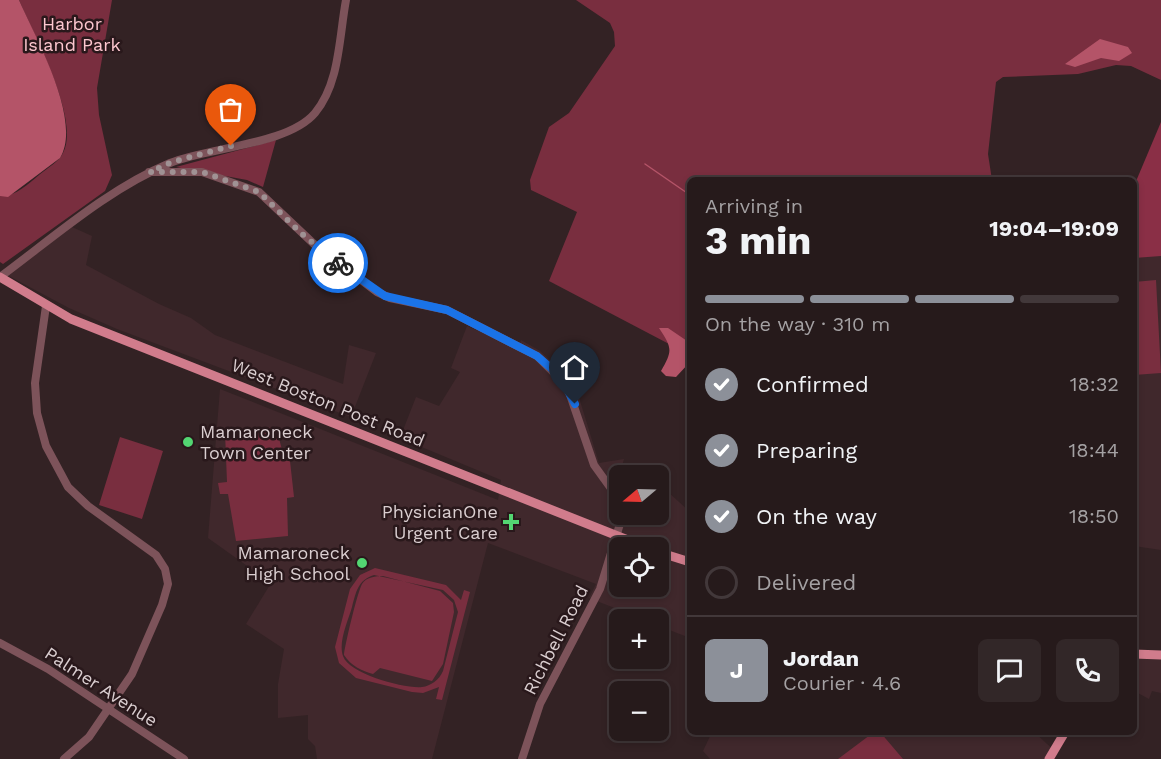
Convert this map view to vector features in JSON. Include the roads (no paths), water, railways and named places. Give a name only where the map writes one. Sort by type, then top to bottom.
[{"type":"main road","name":"West Boston Post Road","points":[[0,277],[46,306],[114,336],[623,537]]},
{"type":"main road","points":[[669,556],[687,561]]},
{"type":"main road","points":[[1137,654],[1161,656]]},
{"type":"main road","points":[[1049,759],[1063,735]]},
{"type":"street","points":[[0,277],[119,190],[150,172],[180,160],[275,135],[306,121],[315,112],[331,84],[346,0]]},
{"type":"street","points":[[150,172],[202,172],[259,192],[315,245],[377,292],[390,298],[447,310],[537,356],[567,386],[594,465],[609,486]]},
{"type":"street","points":[[46,306],[35,390],[40,428],[50,454],[68,487],[76,496],[156,555],[165,569],[168,584],[145,647],[109,710],[89,737],[64,759]]},
{"type":"street","name":"Richbell Road","points":[[522,759],[540,704],[600,589],[620,525]]},
{"type":"street","name":"Palmer Avenue","points":[[0,643],[48,669],[184,759]]},
{"type":"waterway","points":[[645,164],[687,193]]},
{"type":"place","name":"Mamaroneck Town Center","points":[[188,442]]},
{"type":"place","name":"PhysicianOne Urgent Care","points":[[511,522]]},
{"type":"place","name":"Mamaroneck High School","points":[[362,563]]},
{"type":"park label","name":"Harbor Island Park","points":[[72,34]]}]
